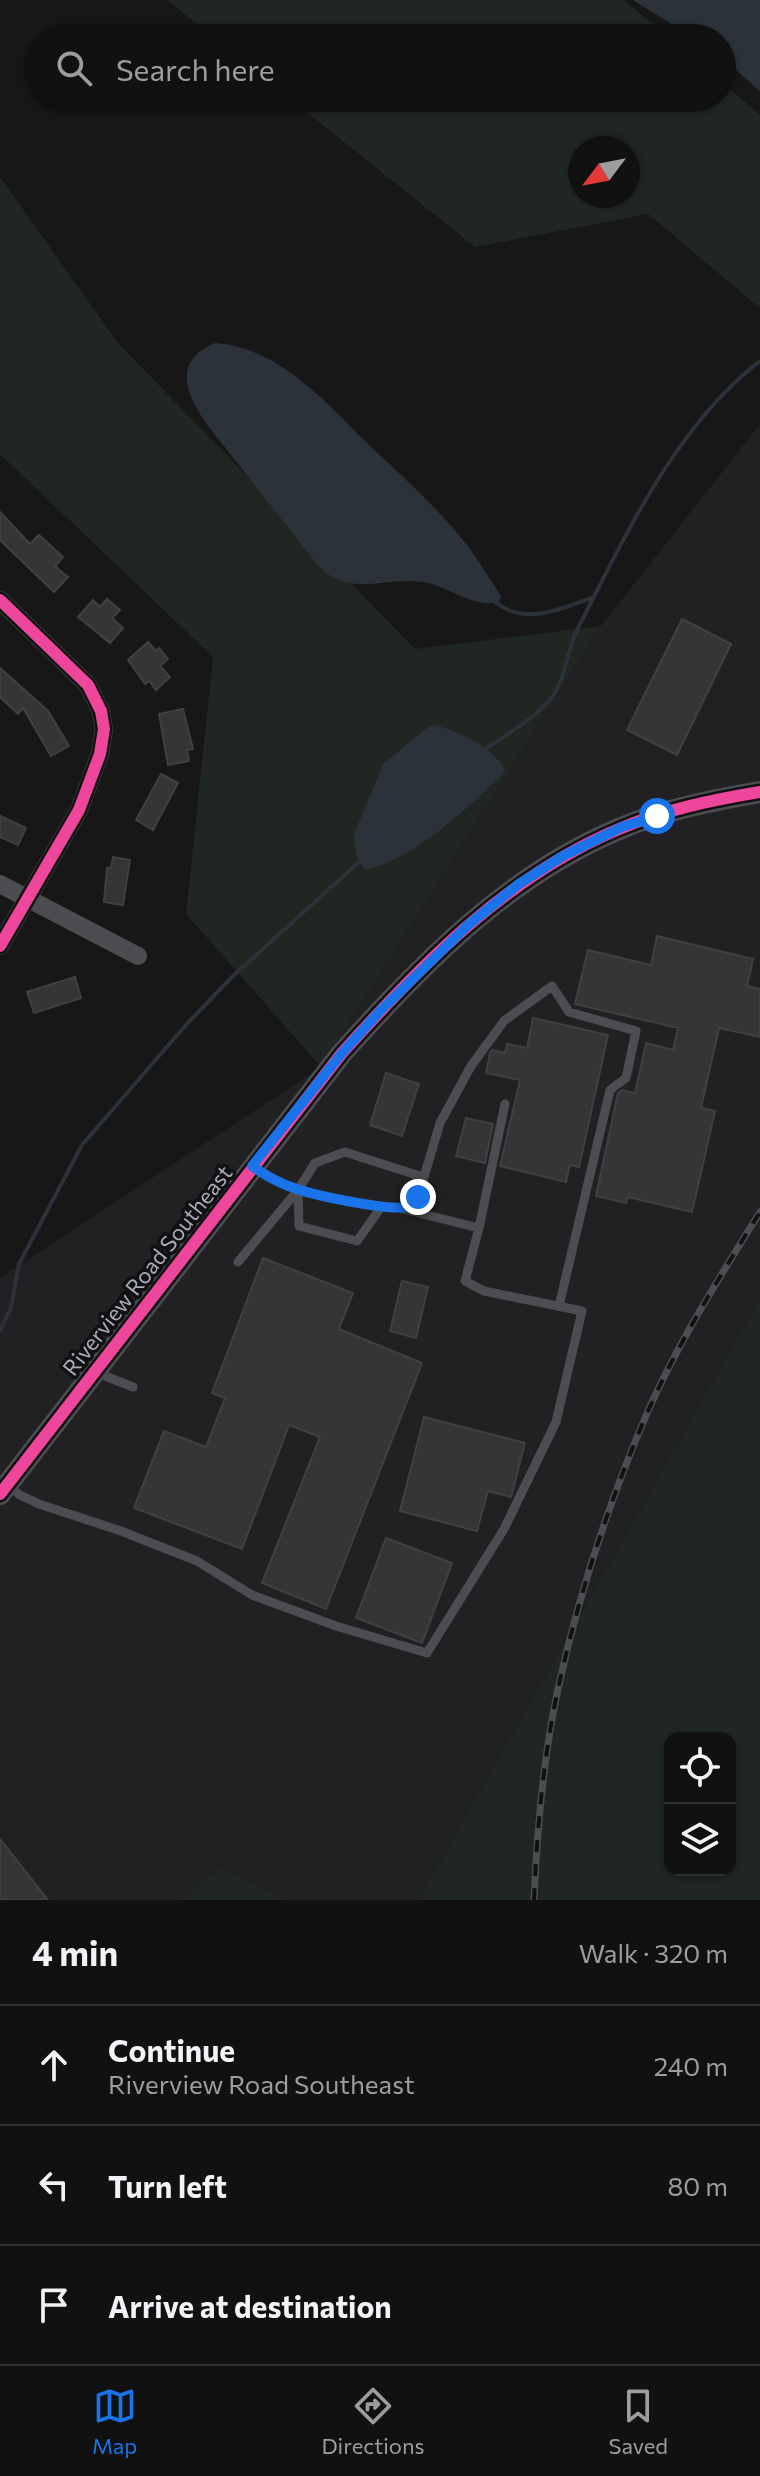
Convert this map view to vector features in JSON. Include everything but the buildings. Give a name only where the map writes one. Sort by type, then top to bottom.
[{"type":"street","points":[[0,600],[88,685],[101,711],[104,729],[100,754],[79,810],[0,946]]},
{"type":"street","name":"Riverview Road Southeast","points":[[4,1490],[342,1053],[467,926],[519,884],[563,856],[622,827],[758,789]]},
{"type":"street","points":[[0,884],[138,956]]},
{"type":"lane","points":[[401,1209],[412,1205],[418,1197],[440,1123],[471,1066],[504,1021],[542,991],[552,986],[569,1012],[636,1031],[626,1078],[610,1090],[559,1306]]},
{"type":"lane","points":[[4,1490],[187,1556],[252,1595],[336,1626],[427,1653],[504,1529],[556,1422],[582,1311],[484,1291],[465,1281],[505,1104]]},
{"type":"lane","points":[[238,1262],[298,1190],[315,1163],[345,1152],[423,1177]]},
{"type":"lane","points":[[252,1166],[298,1190],[401,1209],[479,1228]]},
{"type":"lane","points":[[298,1190],[299,1226],[357,1241],[382,1206]]},
{"type":"lane","points":[[94,1372],[133,1387]]},
{"type":"shaded area","points":[[167,0],[624,0],[653,24],[197,24]]},
{"type":"shaded area","points":[[633,0],[760,0],[760,91],[736,70],[736,24],[672,24]]},
{"type":"shaded area","points":[[736,94],[760,115],[760,308],[648,214],[475,247],[306,112],[736,112]]},
{"type":"shaded area","points":[[0,177],[118,343],[415,649],[601,626],[321,1067],[186,914],[213,657],[0,454]]},
{"type":"shaded area","points":[[215,343],[261,355],[281,366],[318,395],[456,531],[501,596],[499,602],[481,602],[414,581],[346,582],[320,568],[205,422],[192,399],[188,388],[188,368],[202,350]]},
{"type":"shaded area","points":[[760,424],[760,1298],[418,1900],[285,1900],[220,1866],[181,1900],[0,1900],[0,1278],[321,1067],[601,626]]},
{"type":"shaded area","points":[[431,725],[473,741],[494,756],[505,771],[476,800],[421,844],[365,870],[356,854],[354,834],[384,763]]},
{"type":"shaded area","points":[[760,1298],[760,1900],[418,1900]]},
{"type":"shaded area","points":[[220,1866],[285,1900],[181,1900]]},
{"type":"waterway","points":[[485,749],[535,715],[555,693],[578,628],[656,484],[703,416],[760,361]]},
{"type":"waterway","points":[[495,602],[506,609],[530,614],[555,610],[591,598]]},
{"type":"waterway","points":[[0,1330],[11,1308],[19,1264],[82,1145],[185,1026],[232,977],[360,861]]},
{"type":"railway","points":[[534,1900],[548,1741],[575,1620],[606,1518],[631,1451],[670,1365],[760,1212]]},
{"type":"cycle path","points":[[0,600],[88,685],[101,711],[104,729],[100,754],[79,810],[0,946]]},
{"type":"cycle path","points":[[0,1494],[342,1053],[435,955],[503,897],[578,848],[653,816],[760,792]]},
{"type":"route","points":[[418,1197],[412,1205],[401,1209],[372,1205],[298,1190],[252,1166],[342,1053],[467,926],[519,884],[563,856],[622,827],[657,816]]}]
